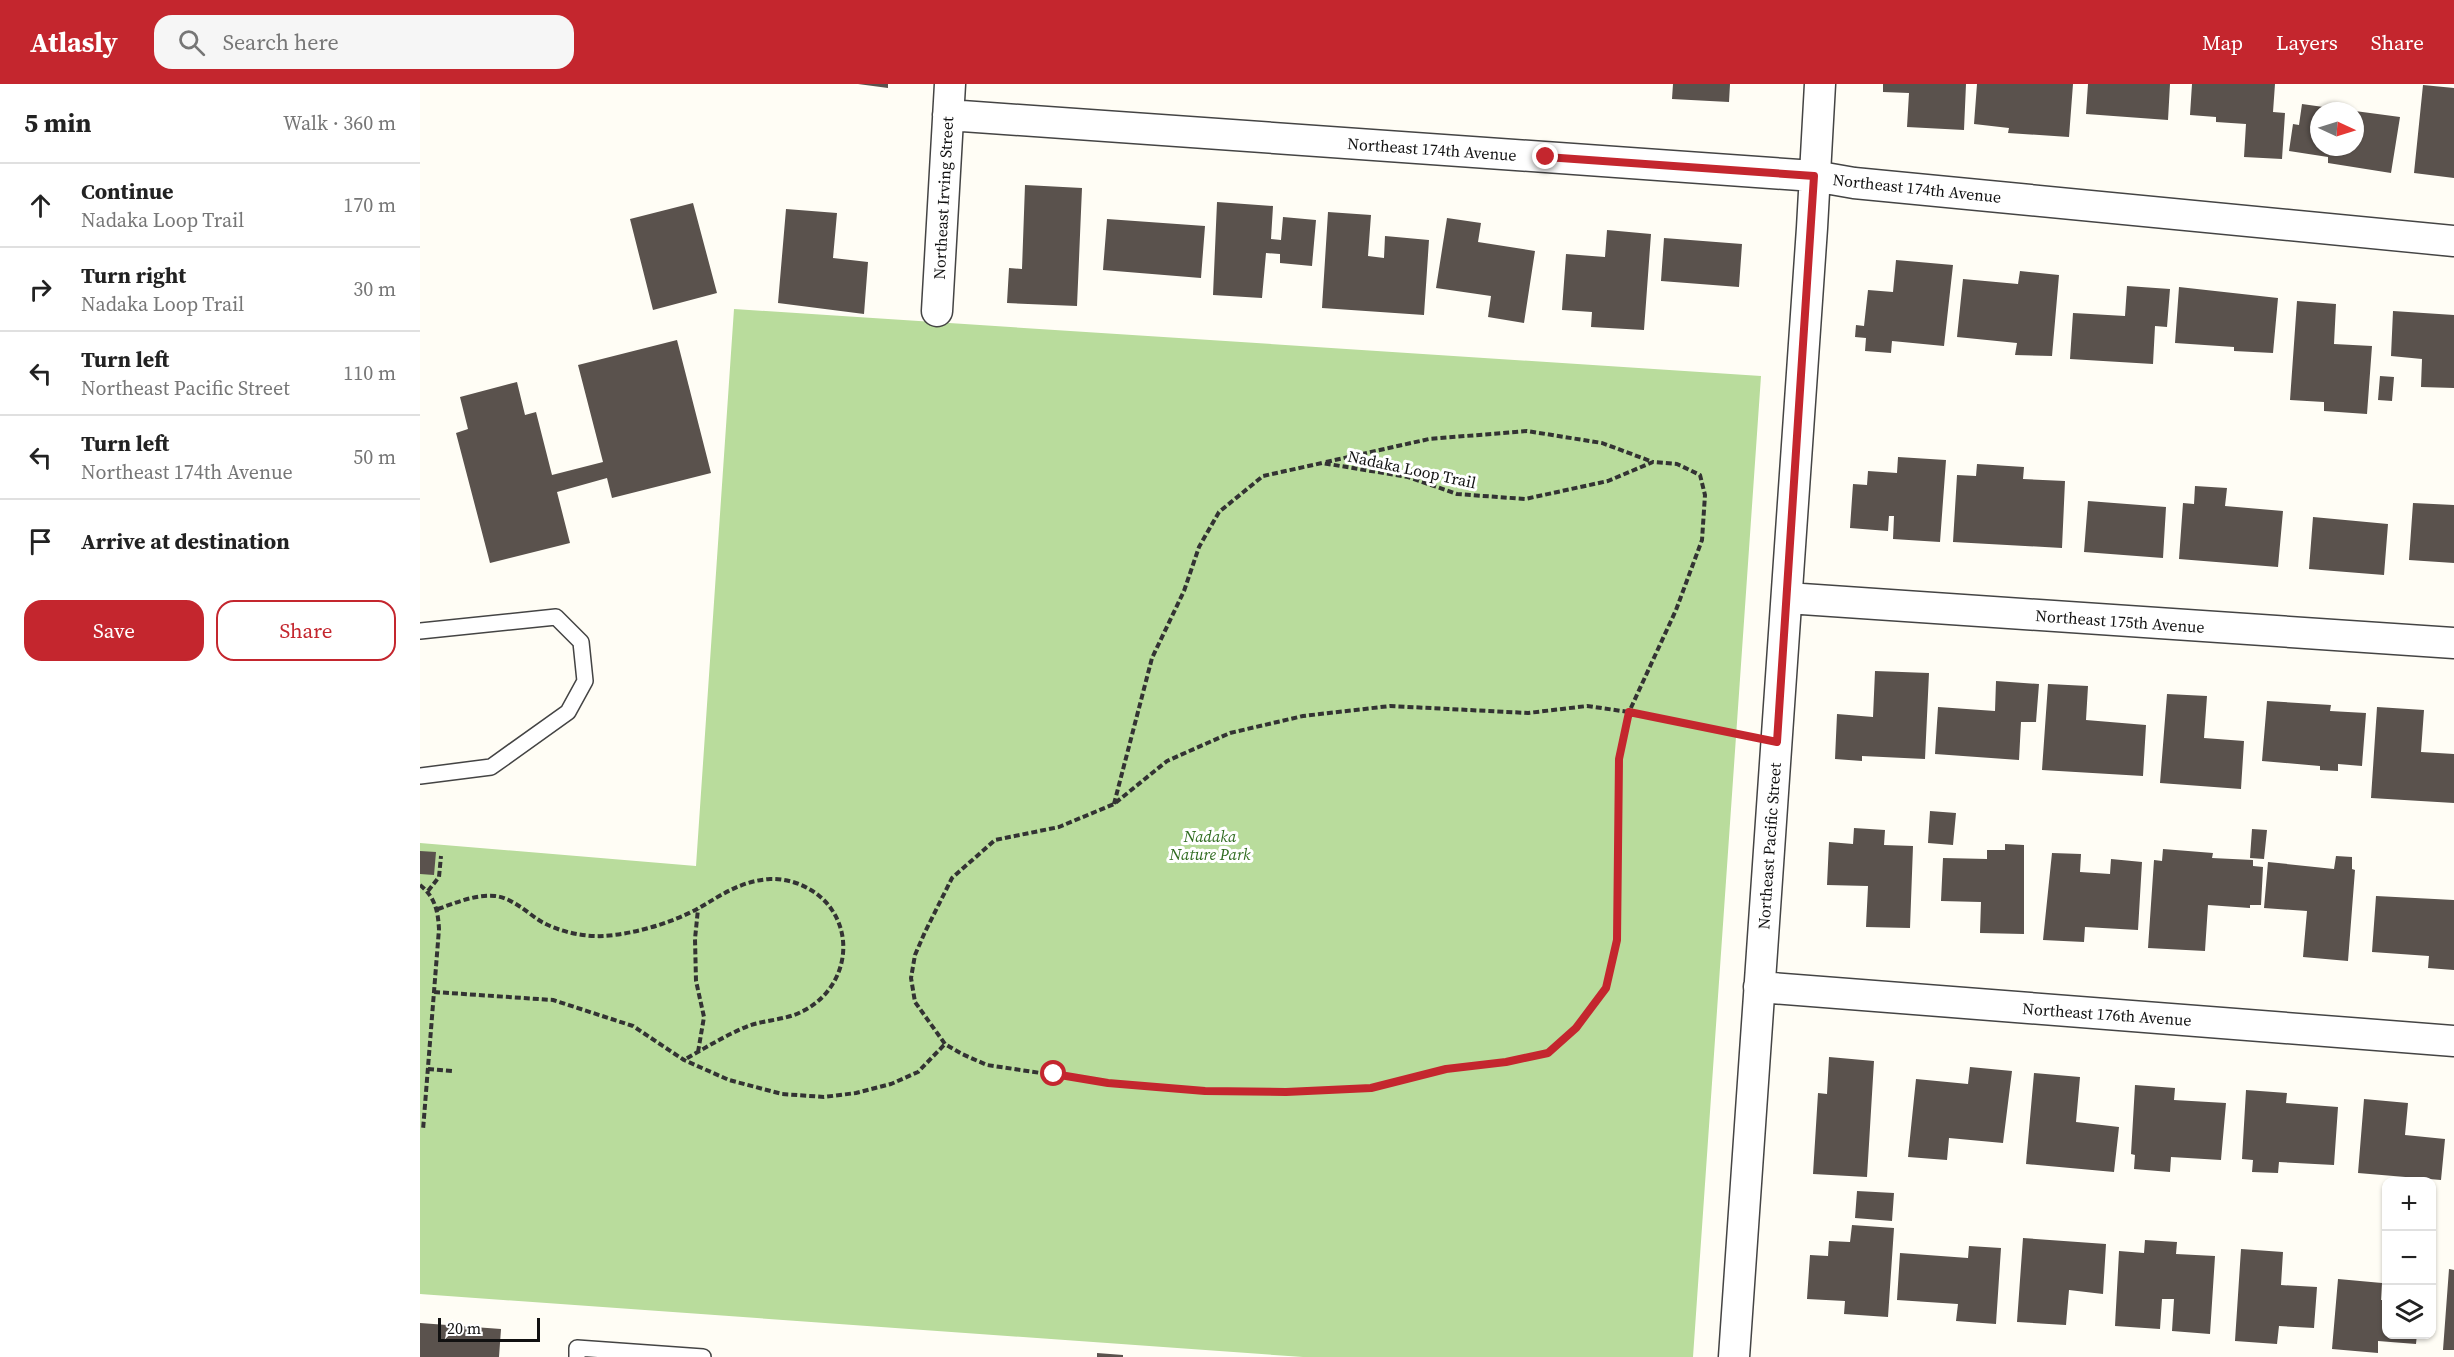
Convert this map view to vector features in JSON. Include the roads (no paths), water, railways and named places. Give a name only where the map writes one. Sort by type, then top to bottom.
[{"type":"street","name":"Northeast Irving Street","points":[[937,311],[950,84]]},
{"type":"street","name":"Northeast Pacific Street","points":[[1734,1357],[1820,84]]},
{"type":"street","name":"Northeast 174th Avenue","points":[[948,115],[1814,176],[1866,184],[2454,241]]},
{"type":"street","name":"Northeast 175th Avenue","points":[[1787,598],[2454,643]]},
{"type":"street","name":"Northeast 176th Avenue","points":[[1759,987],[2454,1041]]},
{"type":"lane","points":[[420,632],[556,617],[581,642],[585,681],[568,712],[491,767],[420,777]]},
{"type":"lane","points":[[577,1357],[577,1348],[703,1357]]},
{"type":"park label","name":"Nadaka Nature Park","points":[[1210,845]]}]
